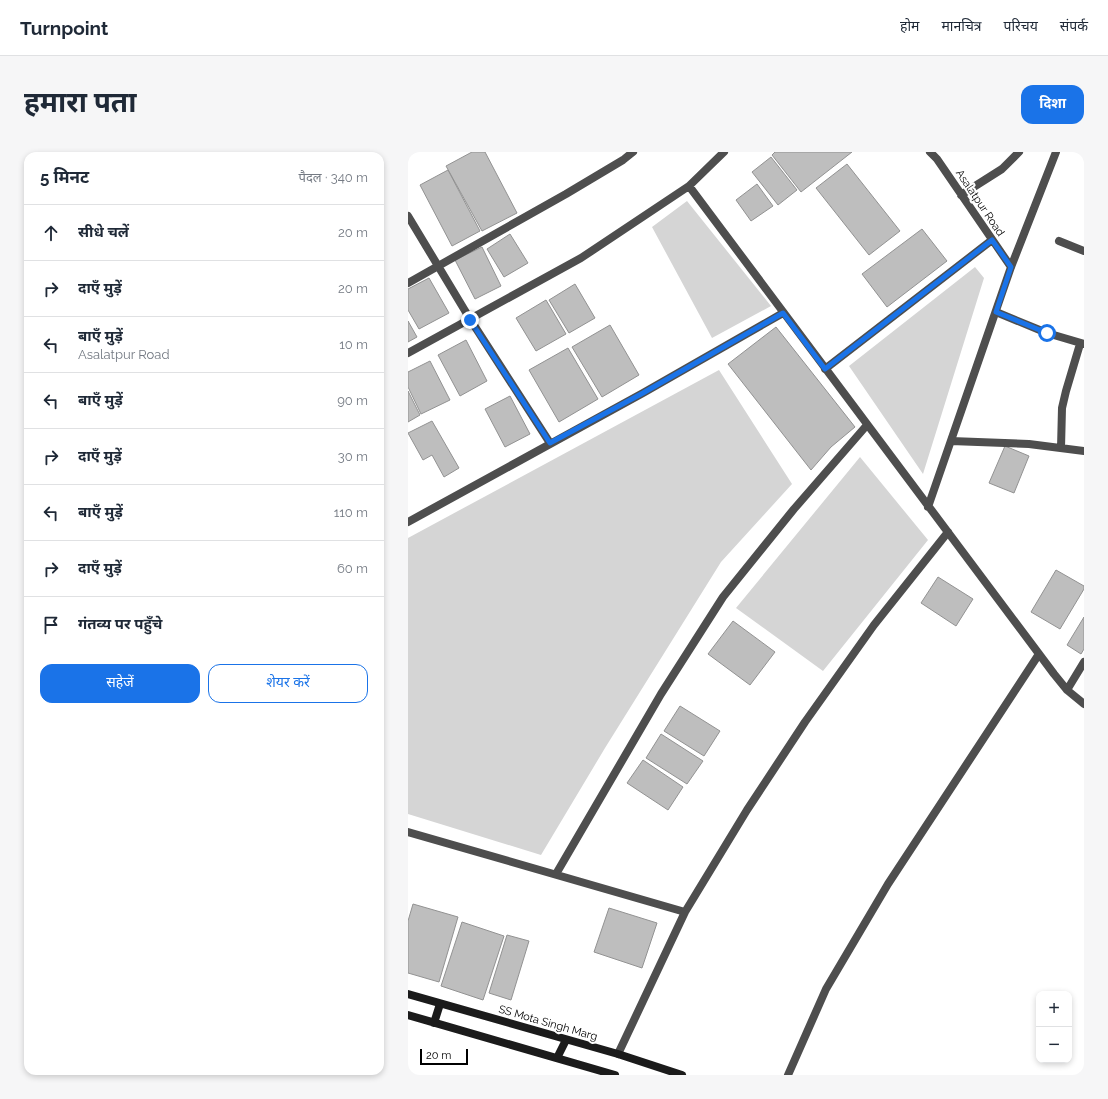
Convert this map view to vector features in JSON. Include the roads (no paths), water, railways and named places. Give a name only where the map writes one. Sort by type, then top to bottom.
[{"type":"street","points":[[408,284],[573,190],[623,160],[633,152]]},
{"type":"street","points":[[408,352],[470,320],[581,258],[689,186],[724,152]]},
{"type":"street","name":"Asalatpur Road","points":[[930,152],[937,159],[1011,267]]},
{"type":"street","points":[[961,195],[1002,169],[1019,152]]},
{"type":"street","points":[[928,507],[1011,267],[1056,152]]},
{"type":"street","points":[[689,186],[1039,654],[1068,690],[1084,704]]},
{"type":"street","points":[[408,216],[470,320],[550,443]]},
{"type":"street","points":[[825,369],[992,240]]},
{"type":"street","points":[[1059,241],[1084,250]]},
{"type":"street","points":[[996,312],[1047,333],[1082,344],[1066,390],[1062,408],[1061,448]]},
{"type":"street","points":[[408,522],[643,393],[783,313]]},
{"type":"street","points":[[556,874],[661,694],[723,598],[794,509],[867,425]]},
{"type":"street","points":[[951,441],[1029,444],[1084,451]]},
{"type":"street","points":[[618,1054],[686,912],[747,810],[805,722],[874,624],[948,532]]},
{"type":"street","points":[[788,1075],[826,989],[888,884],[1039,654]]},
{"type":"street","points":[[1068,690],[1084,662]]},
{"type":"street","points":[[408,832],[686,912]]},
{"type":"street","name":"SS Mota Singh Marg","points":[[408,994],[618,1054],[682,1075]]},
{"type":"street","points":[[434,1023],[440,1004]]},
{"type":"street","points":[[408,1015],[615,1075]]},
{"type":"street","points":[[557,1058],[566,1040]]}]
